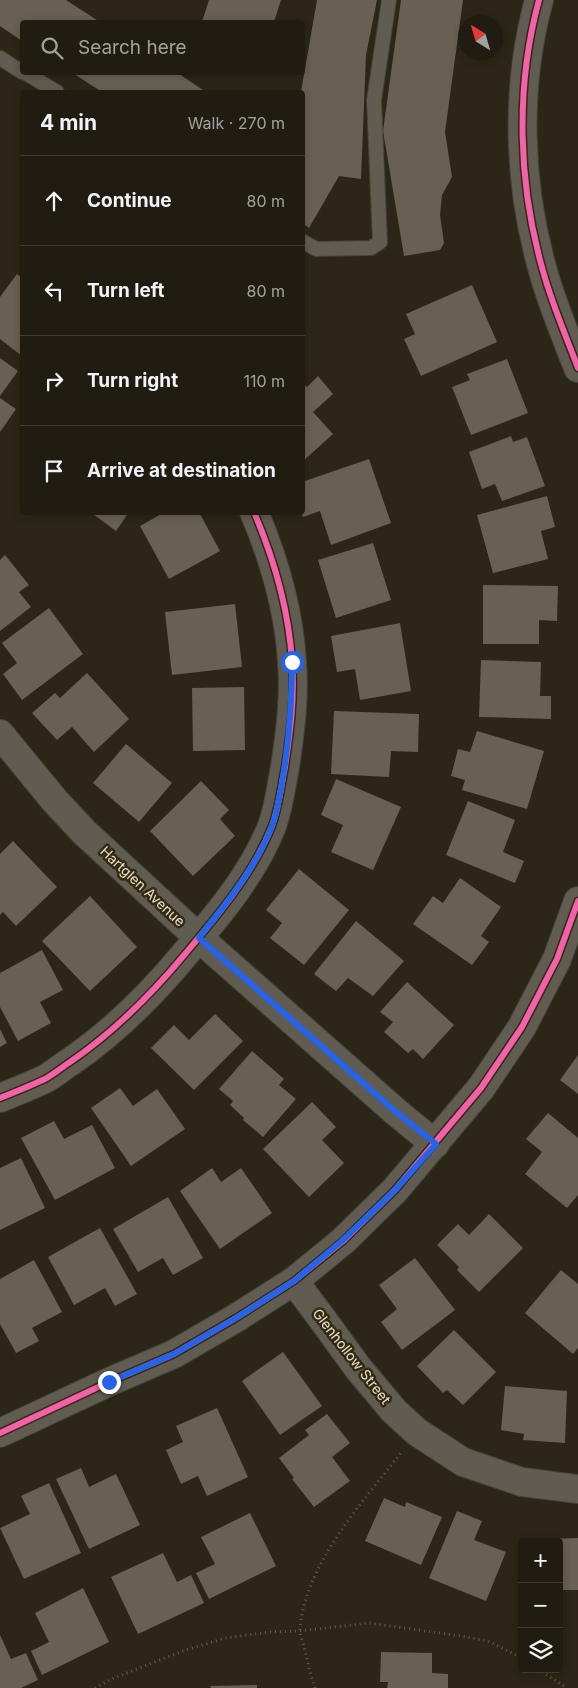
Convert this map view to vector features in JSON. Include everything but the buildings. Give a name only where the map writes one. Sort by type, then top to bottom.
[{"type":"street","points":[[539,0],[534,18],[525,73],[523,124],[524,176],[532,227],[543,272],[578,368]]},
{"type":"street","points":[[0,1098],[46,1078],[92,1047],[141,1004],[199,938],[239,886],[260,852],[272,827],[278,806],[289,742],[292,662],[287,627],[274,569],[255,515]]},
{"type":"street","name":"Hartglen Avenue","points":[[0,734],[43,787],[84,832],[199,938],[396,1112],[436,1144]]},
{"type":"street","points":[[0,1433],[174,1354],[294,1281],[343,1240],[395,1190],[436,1144],[481,1088],[568,963],[578,901]]},
{"type":"street","name":"Glenhollow Street","points":[[294,1281],[358,1368],[394,1411],[417,1432],[463,1462],[522,1482],[578,1488]]},
{"type":"lane","points":[[305,243],[316,249],[372,248],[380,242],[374,100],[389,0]]},
{"type":"lane","points":[[0,58],[20,70]]},
{"type":"lane","points":[[28,75],[54,90]]},
{"type":"path","points":[[314,1688],[299,1631],[308,1596],[317,1572],[340,1532],[417,1432]]},
{"type":"path","points":[[95,1688],[114,1678],[182,1651],[225,1638],[368,1623],[488,1641],[518,1656]]},
{"type":"path","points":[[544,1673],[567,1688]]},
{"type":"cycle path","points":[[539,0],[531,33],[526,67],[523,101],[524,170],[528,204],[543,271],[578,368]]},
{"type":"cycle path","points":[[0,1098],[52,1075],[102,1038],[145,998],[172,969],[234,893],[255,861],[272,826],[287,754],[292,715],[293,675],[288,624],[284,605],[268,548],[255,515]]},
{"type":"cycle path","points":[[0,1433],[174,1354],[294,1281],[343,1241],[395,1190],[481,1088],[522,1027],[557,959],[578,901]]},
{"type":"route","points":[[109,1382],[174,1354],[294,1281],[343,1240],[395,1190],[436,1144],[396,1112],[199,938],[239,886],[260,852],[272,827],[278,806],[289,742],[292,707],[292,662]]}]
